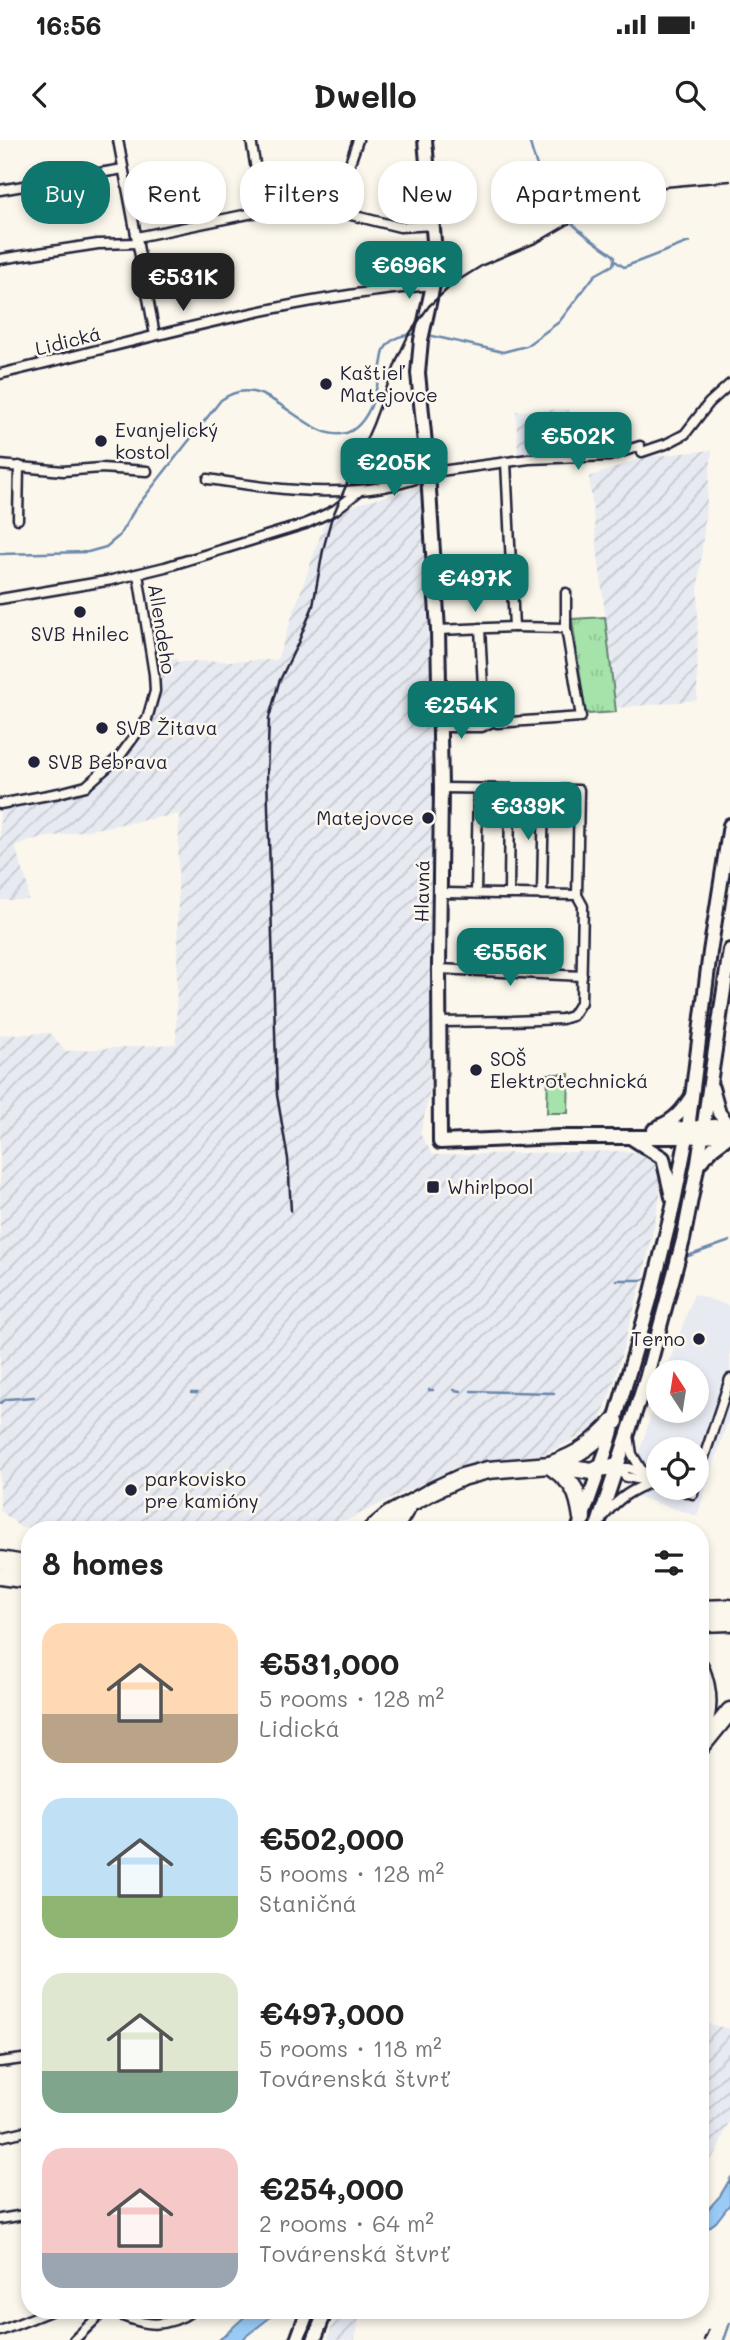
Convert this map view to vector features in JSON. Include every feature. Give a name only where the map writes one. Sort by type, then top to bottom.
[{"type":"highway","points":[[550,1465],[572,1457],[593,1444],[615,1420]]},
{"type":"highway","points":[[572,1457],[593,1459],[609,1468]]},
{"type":"highway","points":[[550,1465],[574,1486],[580,1521]]},
{"type":"highway","points":[[382,1521],[448,1483],[488,1470],[550,1465],[592,1471],[609,1468]]},
{"type":"highway","points":[[400,1521],[415,1501]]},
{"type":"highway","points":[[0,1560],[21,1564]]},
{"type":"highway","points":[[0,1576],[21,1579]]},
{"type":"highway","points":[[709,1609],[730,1608]]},
{"type":"highway","points":[[709,1623],[730,1622]]},
{"type":"highway","points":[[709,1737],[727,1716]]},
{"type":"main road","name":"Hlavná","points":[[425,140],[434,225],[433,285],[418,373],[438,630],[442,788],[440,1142],[630,1137]]},
{"type":"main road","points":[[598,1521],[615,1420],[661,1262],[688,1132],[710,952],[730,825]]},
{"type":"main road","points":[[582,1521],[629,1432],[678,1260],[698,1163],[730,950]]},
{"type":"main road","points":[[630,1137],[703,1131],[730,1125],[719,1113],[711,1085]]},
{"type":"main road","points":[[630,1137],[670,1122],[693,1095]]},
{"type":"main road","points":[[651,1130],[688,1132]]},
{"type":"main road","points":[[703,1131],[730,1135]]},
{"type":"main road","points":[[698,1163],[730,1135]]},
{"type":"main road","points":[[630,1137],[663,1158],[671,1185],[673,1207]]},
{"type":"main road","points":[[297,2340],[305,2319]]},
{"type":"main road","points":[[314,2340],[322,2319]]},
{"type":"street","points":[[118,140],[155,335]]},
{"type":"street","points":[[251,140],[255,161]]},
{"type":"street","points":[[351,161],[358,140]]},
{"type":"street","points":[[0,190],[123,169]]},
{"type":"street","points":[[0,259],[138,240],[240,216]]},
{"type":"street","points":[[364,218],[400,227],[434,225]]},
{"type":"street","name":"Lidická","points":[[0,374],[225,318],[375,290],[433,285]]},
{"type":"street","points":[[208,479],[287,489],[358,492],[425,475],[506,462],[619,455],[666,444],[685,434],[709,403],[730,384]]},
{"type":"street","points":[[506,462],[514,627]]},
{"type":"street","points":[[0,465],[64,471],[101,468],[147,471]]},
{"type":"street","points":[[18,519],[19,466]]},
{"type":"street","name":"Allendeho","points":[[0,599],[138,574],[305,524],[335,510],[358,492]]},
{"type":"street","name":"Allendeho","points":[[0,804],[86,786],[120,756],[147,719],[155,691],[154,674],[138,574]]},
{"type":"street","points":[[440,727],[482,727],[492,722],[581,717],[566,628],[566,593]]},
{"type":"street","points":[[481,628],[484,707],[486,716],[492,722]]},
{"type":"street","points":[[438,630],[566,628]]},
{"type":"street","points":[[440,1022],[568,1018],[580,1007],[583,906],[577,895],[579,790],[442,788]]},
{"type":"street","points":[[476,893],[478,789]]},
{"type":"street","points":[[509,894],[510,789]]},
{"type":"street","points":[[542,894],[544,790]]},
{"type":"street","points":[[441,893],[577,895]]},
{"type":"street","points":[[439,969],[486,970],[505,974],[582,975]]},
{"type":"street","points":[[709,1442],[730,1379]]},
{"type":"street","points":[[629,1432],[632,1454],[644,1474]]},
{"type":"street","points":[[609,1468],[629,1468],[644,1474]]},
{"type":"street","points":[[609,1468],[626,1477],[646,1482]]},
{"type":"street","points":[[602,1521],[621,1497],[646,1486]]},
{"type":"street","points":[[0,2062],[21,2059]]},
{"type":"street","points":[[0,2137],[21,2132]]},
{"type":"street","points":[[1,2220],[21,2216]]},
{"type":"street","points":[[0,2331],[30,2319]]},
{"type":"street","points":[[74,2340],[96,2319]]},
{"type":"street","points":[[128,2319],[154,2324],[177,2319]]},
{"type":"shaded area","points":[[569,409],[572,452],[518,453],[516,411]]},
{"type":"shaded area","points":[[712,450],[698,589],[697,700],[616,708],[589,477],[644,457]]},
{"type":"shaded area","points":[[420,487],[432,733],[433,882],[429,1096],[420,1134],[433,1155],[621,1151],[647,1154],[659,1170],[660,1197],[644,1272],[614,1382],[598,1427],[547,1453],[459,1466],[347,1520],[21,1521],[21,1528],[0,1510],[0,1035],[50,1033],[66,1051],[176,1044],[179,814],[32,840],[15,847],[28,885],[28,900],[0,900],[0,809],[85,791],[120,765],[146,727],[159,697],[164,659],[177,659],[177,662],[277,660],[326,519],[360,503]]},
{"type":"shaded area","points":[[694,1294],[730,1306],[730,1414],[709,1479],[709,1437],[646,1437],[646,1499],[626,1493],[649,1423],[709,1423],[709,1360],[670,1360]]},
{"type":"shaded area","points":[[648,1500],[702,1500],[697,1516]]},
{"type":"shaded area","points":[[709,2024],[730,2029],[730,2118],[717,2152],[709,2162]]},
{"type":"shaded area","points":[[335,2319],[359,2319],[355,2340],[327,2340]]},
{"type":"green space","points":[[605,617],[616,712],[589,714],[585,710],[572,619]]},
{"type":"green space","points":[[548,1074],[569,1074],[568,1113],[547,1113]]},
{"type":"water","points":[[730,2179],[730,2204],[709,2227],[709,2208]]},
{"type":"water","points":[[242,2319],[268,2319],[241,2340],[219,2340]]},
{"type":"waterway","points":[[428,335],[503,352],[526,346],[559,322],[595,275],[613,265],[615,257],[579,230],[557,207],[542,179],[529,140]]},
{"type":"waterway","points":[[615,261],[624,267],[689,242]]},
{"type":"waterway","points":[[0,554],[88,552],[106,547],[119,536],[135,509],[221,400],[234,393],[257,393],[315,428],[345,434],[358,426],[370,408],[387,345],[398,337],[418,334]]},
{"type":"waterway","points":[[688,1256],[730,1241]]},
{"type":"waterway","points":[[616,1280],[642,1280],[648,1277]]},
{"type":"waterway","points":[[454,1390],[461,1391]]},
{"type":"waterway","points":[[471,1391],[554,1393]]},
{"type":"waterway","points":[[191,1393],[197,1393]]},
{"type":"waterway","points":[[0,1403],[7,1399],[34,1397]]},
{"type":"waterway","points":[[724,2340],[730,2323]]},
{"type":"railway","points":[[291,1211],[288,1159],[277,1095],[267,776],[269,718],[279,682],[313,606],[331,520],[373,424],[398,357],[408,336],[429,306],[454,283],[483,265],[538,242],[620,197],[655,188],[730,181]]},
{"type":"railway","points":[[704,2340],[708,2331]]},
{"type":"place","name":"Kaštieľ Matejovce","points":[[326,384]]},
{"type":"place","name":"Evanjelický kostol","points":[[101,441]]},
{"type":"place","name":"SVB Hnilec","points":[[80,612]]},
{"type":"place","name":"SVB Žitava","points":[[102,728]]},
{"type":"place","name":"SVB Bebrava","points":[[34,762]]},
{"type":"place","name":"Matejovce","points":[[428,818]]},
{"type":"place","name":"SOŠ Elektrotechnická","points":[[476,1070]]},
{"type":"place","name":"Whirlpool","points":[[433,1187]]},
{"type":"place","name":"Terno","points":[[699,1339]]},
{"type":"place","name":"parkovisko pre kamióny","points":[[131,1490]]}]
